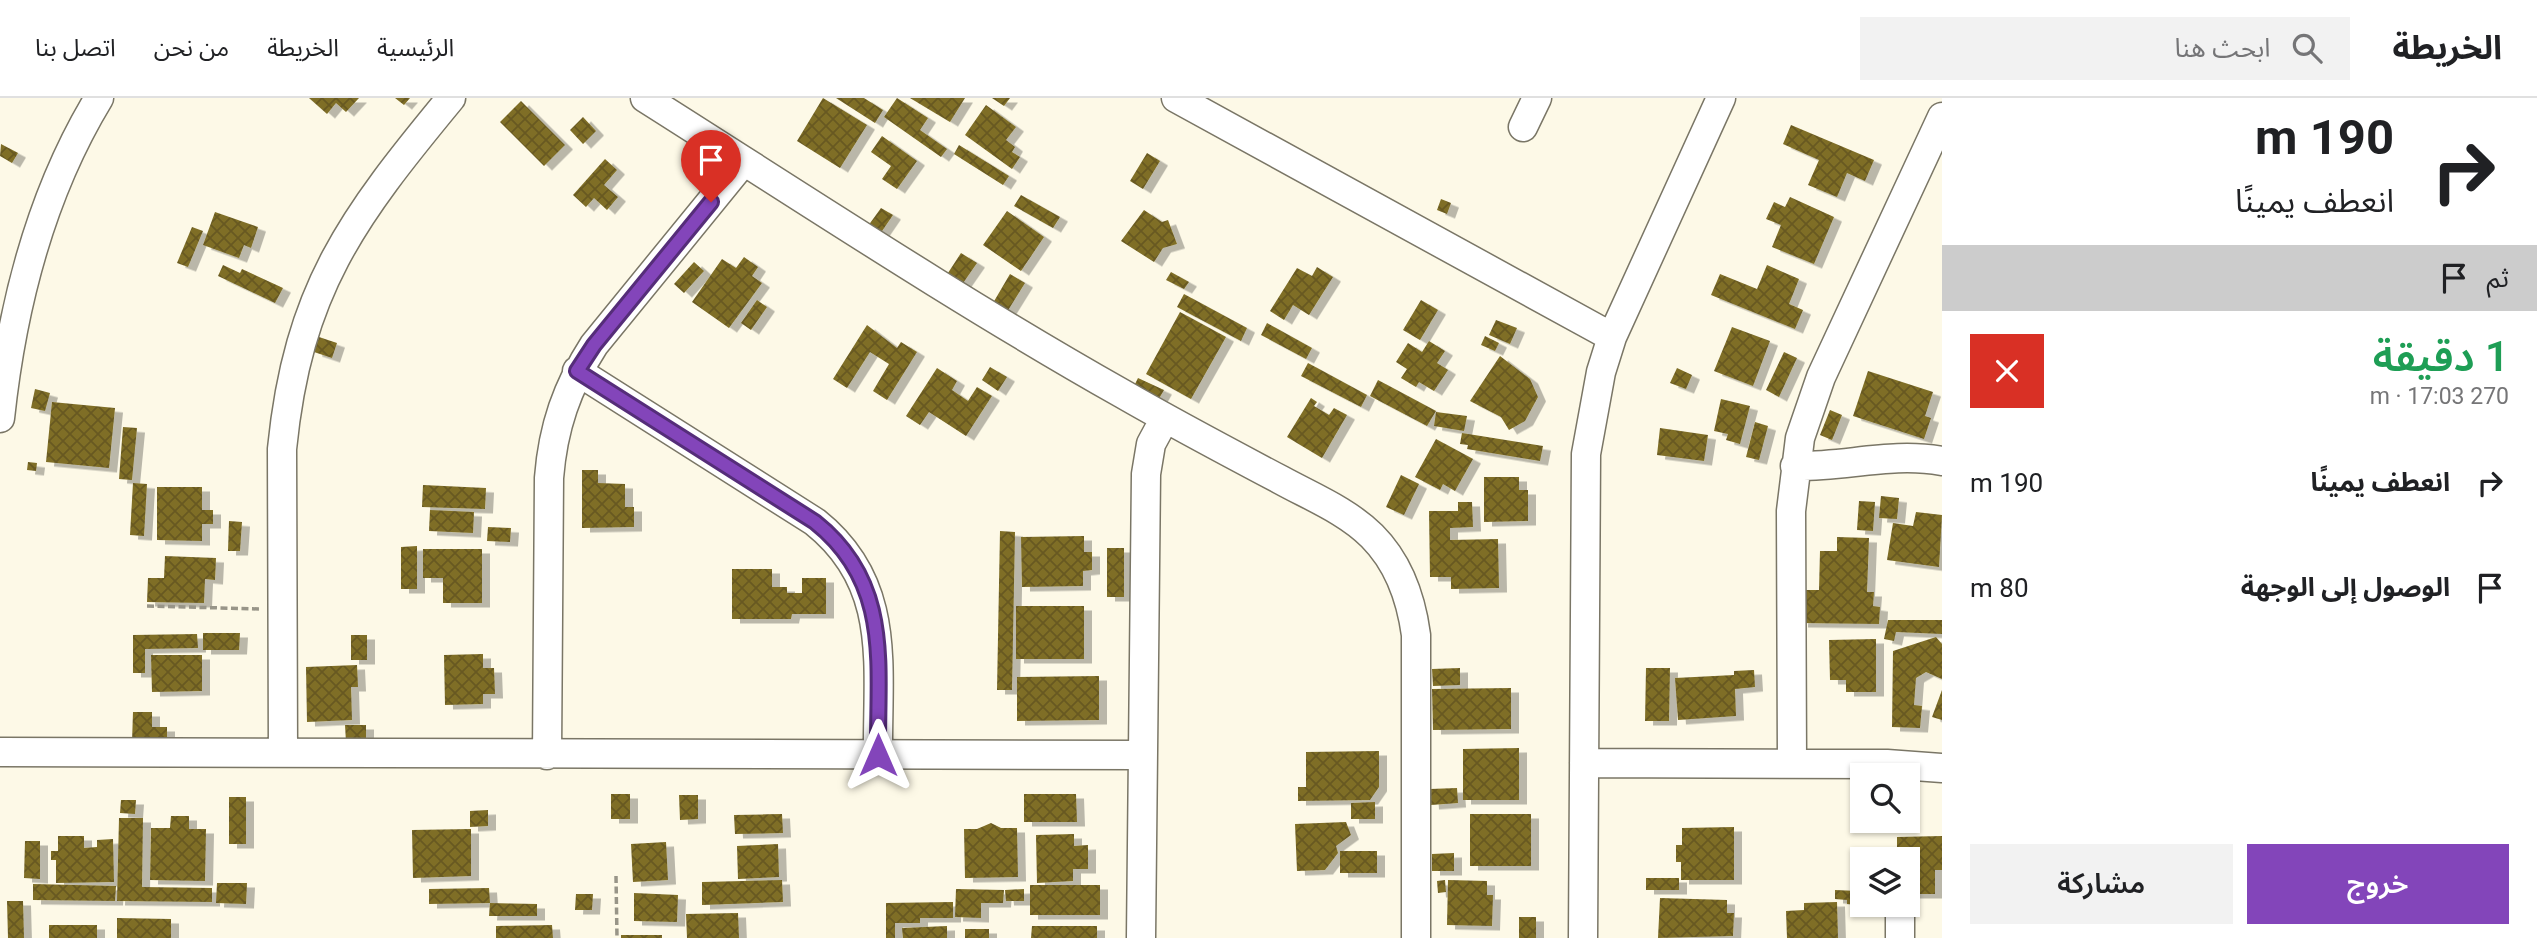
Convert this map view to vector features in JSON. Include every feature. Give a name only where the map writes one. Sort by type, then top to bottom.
[{"type":"street","points":[[0,418],[12,334],[38,231],[62,169],[99,98]]},
{"type":"street","points":[[283,751],[282,449],[287,401],[311,309],[330,264],[353,222],[381,183],[451,98]]},
{"type":"street","points":[[645,98],[1026,338],[1165,418],[1351,519],[1381,547],[1403,582],[1412,607],[1416,635],[1416,938]]},
{"type":"street","points":[[1176,98],[1612,337]]},
{"type":"street","points":[[1523,127],[1536,98]]},
{"type":"street","points":[[1583,938],[1586,454],[1601,372],[1612,337],[1721,98]]},
{"type":"street","points":[[1792,763],[1791,511],[1800,438],[1821,377],[1931,168],[1942,117]]},
{"type":"street","points":[[547,755],[549,478],[552,441],[562,405],[577,371],[594,345],[744,161]]},
{"type":"street","points":[[577,371],[815,522],[843,548],[863,579],[875,615],[878,755]]},
{"type":"street","points":[[1141,938],[1146,474],[1151,444],[1165,418]]},
{"type":"street","points":[[1800,438],[1876,457],[1942,461]]},
{"type":"street","points":[[1795,466],[1836,465],[1876,457]]},
{"type":"street","points":[[0,752],[1142,755]]},
{"type":"street","points":[[1584,762],[1792,763],[1942,768]]},
{"type":"street","points":[[1900,917],[1900,938]]},
{"type":"path","points":[[147,606],[283,609]]},
{"type":"path","points":[[616,876],[617,938]]},
{"type":"building","points":[[309,98],[359,98],[346,112],[336,103],[327,114]]},
{"type":"building","points":[[395,98],[410,98],[404,105]]},
{"type":"building","points":[[823,98],[867,125],[840,168],[797,141]]},
{"type":"building","points":[[836,98],[864,98],[883,110],[875,123]]},
{"type":"building","points":[[897,98],[928,118],[920,130],[947,149],[941,157],[884,117]]},
{"type":"building","points":[[910,98],[965,98],[950,122]]},
{"type":"building","points":[[992,98],[1010,98],[1004,106]]},
{"type":"building","points":[[521,101],[565,145],[544,166],[500,122]]},
{"type":"building","points":[[986,105],[1016,127],[1006,140],[1015,147],[1012,152],[1020,157],[1012,169],[965,135]]},
{"type":"building","points":[[583,117],[596,131],[583,144],[570,130]]},
{"type":"building","points":[[1791,125],[1874,160],[1865,181],[1847,173],[1837,197],[1808,185],[1819,160],[1783,144]]},
{"type":"building","points":[[882,136],[917,161],[897,189],[882,179],[891,166],[871,152]]},
{"type":"building","points":[[1,144],[18,153],[12,163],[0,156]]},
{"type":"building","points":[[959,145],[1009,176],[1003,185],[954,154]]},
{"type":"building","points":[[1147,153],[1160,161],[1143,189],[1130,181]]},
{"type":"building","points":[[605,159],[617,170],[604,185],[618,197],[607,210],[594,198],[586,207],[573,195]]},
{"type":"building","points":[[1021,195],[1060,217],[1053,228],[1014,206]]},
{"type":"building","points":[[1790,197],[1834,217],[1814,264],[1772,247],[1781,225],[1766,219],[1774,202],[1785,207]]},
{"type":"building","points":[[1441,199],[1451,203],[1447,214],[1437,210]]},
{"type":"building","points":[[881,208],[893,215],[880,234],[868,226]]},
{"type":"building","points":[[1144,210],[1162,222],[1168,220],[1177,244],[1163,248],[1154,262],[1121,241]]},
{"type":"building","points":[[1007,211],[1044,237],[1021,271],[983,245]]},
{"type":"building","points":[[215,212],[258,227],[251,248],[244,245],[239,258],[203,245]]},
{"type":"building","points":[[192,227],[203,231],[188,267],[177,263]]},
{"type":"building","points":[[961,253],[977,263],[961,286],[946,276]]},
{"type":"building","points":[[744,257],[758,267],[752,276],[762,283],[729,328],[692,302],[722,259],[736,268]]},
{"type":"building","points":[[694,262],[704,271],[684,293],[674,284]]},
{"type":"building","points":[[223,265],[240,273],[242,269],[283,288],[275,303],[218,276]]},
{"type":"building","points":[[1767,265],[1799,279],[1789,304],[1803,310],[1795,329],[1711,295],[1720,274],[1757,289]]},
{"type":"building","points":[[1317,267],[1333,277],[1309,315],[1293,305],[1284,320],[1270,311],[1297,268],[1312,276]]},
{"type":"building","points":[[1171,272],[1189,282],[1184,289],[1166,280]]},
{"type":"building","points":[[1010,274],[1025,283],[1007,312],[993,303]]},
{"type":"building","points":[[1184,294],[1247,328],[1241,341],[1177,307]]},
{"type":"building","points":[[757,300],[767,307],[751,330],[741,323]]},
{"type":"building","points":[[1421,300],[1438,310],[1420,340],[1403,330]]},
{"type":"building","points":[[1180,312],[1226,337],[1191,399],[1146,374]]},
{"type":"building","points":[[1496,320],[1517,328],[1510,344],[1489,335]]},
{"type":"building","points":[[1267,323],[1312,348],[1306,359],[1261,335]]},
{"type":"building","points":[[867,325],[897,348],[901,342],[917,352],[887,400],[873,391],[889,364],[870,352],[847,388],[833,379]]},
{"type":"building","points":[[1732,327],[1770,341],[1753,386],[1714,371]]},
{"type":"building","points":[[1485,336],[1499,343],[1495,351],[1481,345]]},
{"type":"building","points":[[319,337],[337,343],[332,358],[314,352]]},
{"type":"building","points":[[1429,341],[1445,351],[1437,363],[1448,370],[1434,391],[1419,382],[1416,387],[1401,378],[1407,369],[1396,362],[1408,343],[1422,352]]},
{"type":"building","points":[[1784,352],[1797,358],[1779,397],[1766,390]]},
{"type":"building","points":[[1500,356],[1530,379],[1538,397],[1525,421],[1509,430],[1501,417],[1470,401]]},
{"type":"building","points":[[1308,363],[1367,395],[1361,407],[1301,376]]},
{"type":"building","points":[[990,367],[1007,377],[998,391],[982,380]]},
{"type":"building","points":[[937,368],[957,381],[952,390],[968,401],[977,387],[992,396],[966,436],[929,412],[920,425],[906,416]]},
{"type":"building","points":[[1677,368],[1692,375],[1686,389],[1670,383]]},
{"type":"building","points":[[1868,371],[1933,392],[1925,416],[1931,418],[1924,439],[1853,416]]},
{"type":"building","points":[[1138,378],[1164,390],[1157,402],[1132,390]]},
{"type":"building","points":[[1378,380],[1436,411],[1427,426],[1370,396]]},
{"type":"building","points":[[35,389],[50,393],[45,411],[31,408]]},
{"type":"building","points":[[1311,398],[1317,402],[1314,406],[1329,415],[1334,408],[1347,415],[1322,458],[1287,437]]},
{"type":"building","points":[[1721,399],[1750,406],[1740,444],[1726,440],[1728,434],[1714,431]]},
{"type":"building","points":[[52,402],[115,408],[109,468],[46,462]]},
{"type":"building","points":[[1830,410],[1842,415],[1832,440],[1820,435]]},
{"type":"building","points":[[1436,412],[1467,416],[1464,431],[1434,426]]},
{"type":"building","points":[[1755,422],[1768,426],[1759,460],[1746,457]]},
{"type":"building","points":[[123,427],[137,428],[132,480],[119,479]]},
{"type":"building","points":[[1660,428],[1708,435],[1704,461],[1657,455]]},
{"type":"building","points":[[1462,433],[1543,446],[1540,461],[1467,449],[1468,445],[1460,444]]},
{"type":"building","points":[[1436,439],[1473,459],[1455,491],[1443,484],[1440,490],[1415,477]]},
{"type":"building","points":[[28,462],[37,463],[36,471],[27,470]]},
{"type":"building","points":[[582,470],[598,470],[598,483],[625,484],[625,507],[634,507],[634,527],[582,528]]},
{"type":"building","points":[[1401,475],[1419,484],[1404,515],[1386,507]]},
{"type":"building","points":[[1484,477],[1519,477],[1519,490],[1528,490],[1528,521],[1484,522]]},
{"type":"building","points":[[133,483],[147,484],[144,536],[130,535]]},
{"type":"building","points":[[423,485],[486,488],[485,509],[422,507]]},
{"type":"building","points":[[157,487],[202,487],[202,510],[213,510],[213,524],[202,524],[202,541],[157,540]]},
{"type":"building","points":[[1881,496],[1899,498],[1897,519],[1879,518]]},
{"type":"building","points":[[1859,501],[1875,502],[1873,531],[1857,530]]},
{"type":"building","points":[[1458,502],[1472,502],[1473,527],[1450,528],[1450,540],[1498,539],[1499,588],[1451,589],[1451,577],[1430,577],[1429,511],[1458,511]]},
{"type":"building","points":[[430,510],[474,512],[473,533],[429,531]]},
{"type":"building","points":[[1916,512],[1942,515],[1939,567],[1887,560],[1893,523],[1913,526]]},
{"type":"building","points":[[229,521],[242,522],[240,551],[228,551]]},
{"type":"building","points":[[488,527],[511,528],[510,542],[487,541]]},
{"type":"building","points":[[1000,531],[1015,532],[1012,690],[997,690]]},
{"type":"building","points":[[1084,536],[1084,552],[1092,552],[1092,570],[1083,571],[1083,586],[1022,587],[1021,537]]},
{"type":"building","points":[[1837,537],[1869,538],[1867,592],[1874,592],[1873,606],[1880,607],[1879,624],[1800,623],[1801,590],[1819,590],[1820,551],[1837,551]]},
{"type":"building","points":[[417,546],[417,589],[401,589],[401,547]]},
{"type":"building","points":[[1107,548],[1124,548],[1124,597],[1107,597]]},
{"type":"building","points":[[423,549],[482,549],[482,603],[443,603],[443,578],[423,578]]},
{"type":"building","points":[[165,556],[216,558],[215,580],[205,579],[204,603],[147,602],[148,578],[164,578]]},
{"type":"building","points":[[732,569],[772,569],[772,587],[787,587],[787,593],[802,593],[802,578],[826,578],[826,614],[792,614],[791,619],[732,619]]},
{"type":"building","points":[[1016,606],[1084,606],[1084,659],[1016,659]]},
{"type":"building","points":[[1888,620],[1942,620],[1942,634],[1896,632],[1894,641],[1884,639]]},
{"type":"building","points":[[203,633],[240,633],[239,650],[203,650]]},
{"type":"building","points":[[197,634],[198,648],[145,649],[145,673],[133,673],[133,635]]},
{"type":"building","points":[[351,635],[367,635],[367,660],[351,660]]},
{"type":"building","points":[[1936,637],[1942,644],[1942,679],[1926,672],[1916,678],[1914,705],[1922,706],[1920,728],[1892,727],[1893,651]]},
{"type":"building","points":[[1876,639],[1876,692],[1846,692],[1846,680],[1830,680],[1829,640]]},
{"type":"building","points":[[483,654],[483,668],[494,668],[495,694],[483,694],[483,704],[445,705],[444,655]]},
{"type":"building","points":[[151,655],[202,655],[202,691],[152,692]]},
{"type":"building","points":[[357,665],[358,687],[351,687],[352,720],[307,722],[306,667]]},
{"type":"building","points":[[1460,668],[1460,685],[1433,686],[1432,669]]},
{"type":"building","points":[[1646,668],[1670,668],[1669,721],[1645,721]]},
{"type":"building","points":[[1754,670],[1755,687],[1735,689],[1736,716],[1678,720],[1675,678],[1734,675],[1734,671]]},
{"type":"building","points":[[1099,676],[1099,720],[1017,721],[1017,677]]},
{"type":"building","points":[[1511,688],[1511,729],[1433,730],[1432,689]]},
{"type":"building","points":[[1942,690],[1942,720],[1932,717]]},
{"type":"building","points":[[133,712],[152,712],[152,727],[167,727],[167,742],[132,742]]},
{"type":"building","points":[[345,725],[366,725],[366,742],[346,742]]},
{"type":"building","points":[[1519,748],[1519,800],[1463,800],[1463,749]]},
{"type":"building","points":[[1379,751],[1379,787],[1370,800],[1298,801],[1298,787],[1306,787],[1306,752]]},
{"type":"building","points":[[1457,788],[1458,803],[1431,805],[1430,789]]},
{"type":"building","points":[[611,794],[630,794],[630,819],[611,819]]},
{"type":"building","points":[[1024,794],[1076,794],[1077,822],[1024,822]]},
{"type":"building","points":[[679,795],[698,795],[698,819],[680,820]]},
{"type":"building","points":[[229,797],[246,797],[246,844],[229,844]]},
{"type":"building","points":[[121,800],[136,800],[135,814],[120,813]]},
{"type":"building","points":[[1375,802],[1375,819],[1351,819],[1351,803]]},
{"type":"building","points":[[488,810],[488,826],[470,827],[470,811]]},
{"type":"building","points":[[782,814],[783,833],[735,834],[734,815]]},
{"type":"building","points":[[1470,814],[1531,814],[1531,866],[1470,866]]},
{"type":"building","points":[[171,816],[189,816],[189,829],[206,829],[205,881],[150,880],[151,828],[170,828]]},
{"type":"building","points":[[119,818],[143,818],[142,887],[212,888],[212,902],[117,901]]},
{"type":"building","points":[[1346,822],[1351,835],[1336,846],[1338,853],[1325,870],[1297,871],[1295,824]]},
{"type":"building","points":[[991,823],[1001,828],[1017,828],[1018,877],[965,878],[964,829],[977,829]]},
{"type":"building","points":[[1734,827],[1734,880],[1681,880],[1681,862],[1676,862],[1676,845],[1682,845],[1682,828]]},
{"type":"building","points":[[471,829],[471,876],[413,878],[412,830]]},
{"type":"building","points":[[1074,834],[1074,846],[1088,845],[1088,869],[1073,869],[1073,881],[1037,883],[1036,835]]},
{"type":"building","points":[[58,836],[84,836],[84,848],[97,847],[97,840],[113,839],[114,882],[56,883],[56,860],[51,860],[51,851],[58,851]]},
{"type":"building","points":[[1942,836],[1942,870],[1935,870],[1935,894],[1920,894],[1920,847],[1897,847],[1897,837]]},
{"type":"building","points":[[25,841],[40,841],[40,879],[24,878]]},
{"type":"building","points":[[666,842],[668,880],[633,882],[631,844]]},
{"type":"building","points":[[778,844],[779,877],[738,879],[737,846]]},
{"type":"building","points":[[1340,851],[1377,851],[1377,873],[1340,873]]},
{"type":"building","points":[[1454,853],[1454,871],[1432,871],[1432,854]]},
{"type":"building","points":[[1646,878],[1679,878],[1679,890],[1646,890]]},
{"type":"building","points":[[782,880],[783,902],[702,905],[702,882]]},
{"type":"building","points":[[1445,880],[1446,892],[1438,893],[1437,881]]},
{"type":"building","points":[[1448,880],[1487,881],[1487,895],[1493,895],[1492,926],[1447,925]]},
{"type":"building","points":[[217,883],[247,883],[246,904],[216,903]]},
{"type":"building","points":[[33,884],[116,886],[115,901],[33,900]]},
{"type":"building","points":[[1030,885],[1100,885],[1100,915],[1030,915]]},
{"type":"building","points":[[489,888],[490,903],[429,904],[429,889]]},
{"type":"building","points":[[956,889],[1004,890],[1003,903],[981,903],[981,918],[955,917]]},
{"type":"building","points":[[1024,889],[1024,901],[1006,901],[1005,890]]},
{"type":"building","points":[[1835,890],[1850,891],[1850,904],[1847,904],[1847,900],[1835,899]]},
{"type":"building","points":[[634,893],[678,895],[677,922],[634,921]]},
{"type":"building","points":[[576,894],[593,894],[592,910],[575,910]]},
{"type":"building","points":[[1660,898],[1727,900],[1727,913],[1734,913],[1733,936],[1658,938]]},
{"type":"building","points":[[7,901],[23,901],[24,938],[8,938]]},
{"type":"building","points":[[953,902],[953,918],[920,918],[920,923],[895,923],[895,938],[886,938],[886,903]]},
{"type":"building","points":[[1837,902],[1838,938],[1787,938],[1786,911],[1804,910],[1804,903]]},
{"type":"building","points":[[490,903],[537,904],[537,916],[489,916]]},
{"type":"building","points":[[738,913],[739,938],[687,938],[686,914]]},
{"type":"building","points":[[1519,917],[1536,917],[1536,938],[1519,938]]},
{"type":"building","points":[[117,918],[171,919],[171,938],[117,938]]},
{"type":"building","points":[[49,925],[97,925],[97,938],[49,938]]},
{"type":"building","points":[[552,925],[553,938],[496,938],[496,926]]},
{"type":"building","points":[[947,926],[947,938],[903,938],[902,928]]},
{"type":"building","points":[[1032,926],[1097,926],[1097,938],[1031,938]]},
{"type":"building","points":[[965,929],[989,929],[989,938],[965,938]]},
{"type":"building","points":[[621,935],[662,935],[662,938],[621,938]]},
{"type":"route","points":[[711,202],[594,345],[577,371],[815,522],[843,548],[863,579],[875,615],[878,755]]}]
